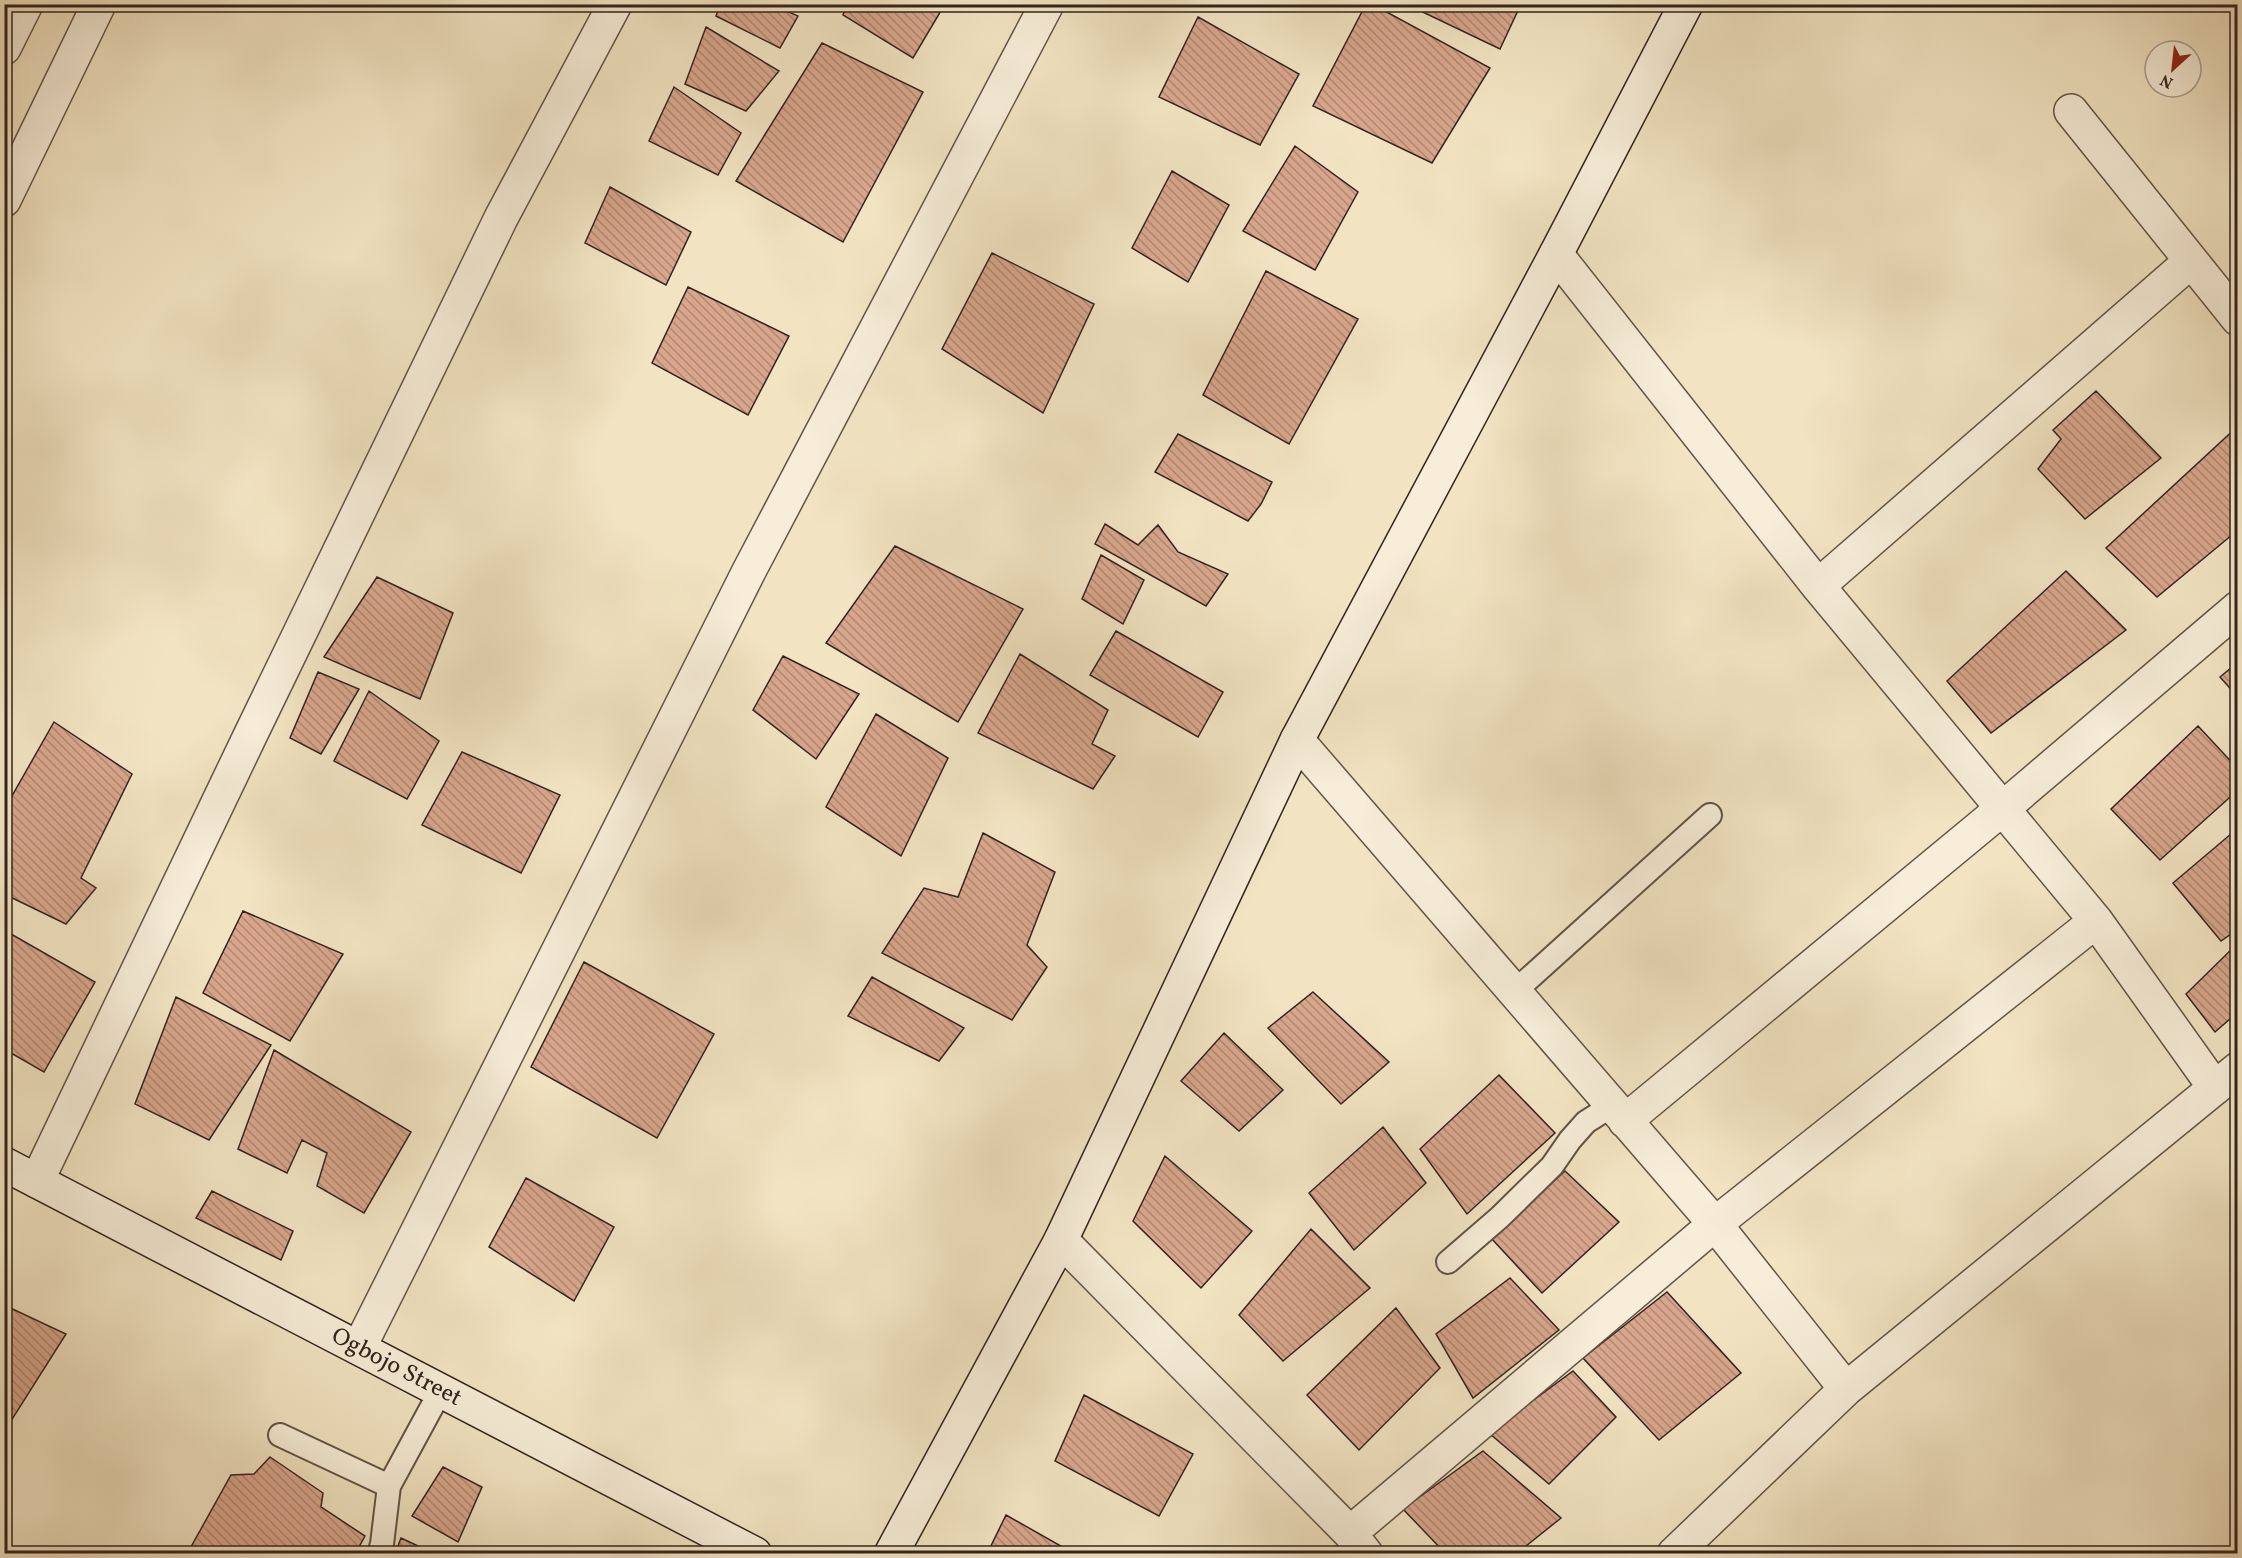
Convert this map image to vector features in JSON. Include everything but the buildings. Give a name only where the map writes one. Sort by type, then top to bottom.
[{"type":"street","points":[[4,48],[27,4]]},
{"type":"street","points":[[4,200],[99,4]]},
{"type":"street","points":[[37,1181],[243,749],[501,218],[615,4]]},
{"type":"street","points":[[359,1348],[749,571],[1047,4]]},
{"type":"street","points":[[891,1554],[1061,1240],[1297,740],[1556,254],[1686,4]]},
{"type":"street","points":[[2071,111],[2238,319]]},
{"type":"street","points":[[1556,254],[1818,586],[2226,1078],[1846,1389],[1674,1554]]},
{"type":"street","points":[[1818,586],[2191,261]]},
{"type":"street","points":[[1619,1113],[2002,809],[2238,608]]},
{"type":"street","points":[[1297,740],[1715,1224],[1846,1389]]},
{"type":"street","points":[[1061,1240],[1358,1543],[1715,1224],[2096,921]]},
{"type":"street","name":"Ogbojo Street","points":[[4,1164],[755,1554]]},
{"type":"lane","points":[[1514,992],[1710,814]]},
{"type":"lane","points":[[1448,1262],[1500,1217],[1552,1166],[1586,1122],[1619,1113]]},
{"type":"lane","points":[[379,1554],[389,1486],[441,1390]]},
{"type":"lane","points":[[280,1435],[389,1486]]}]
